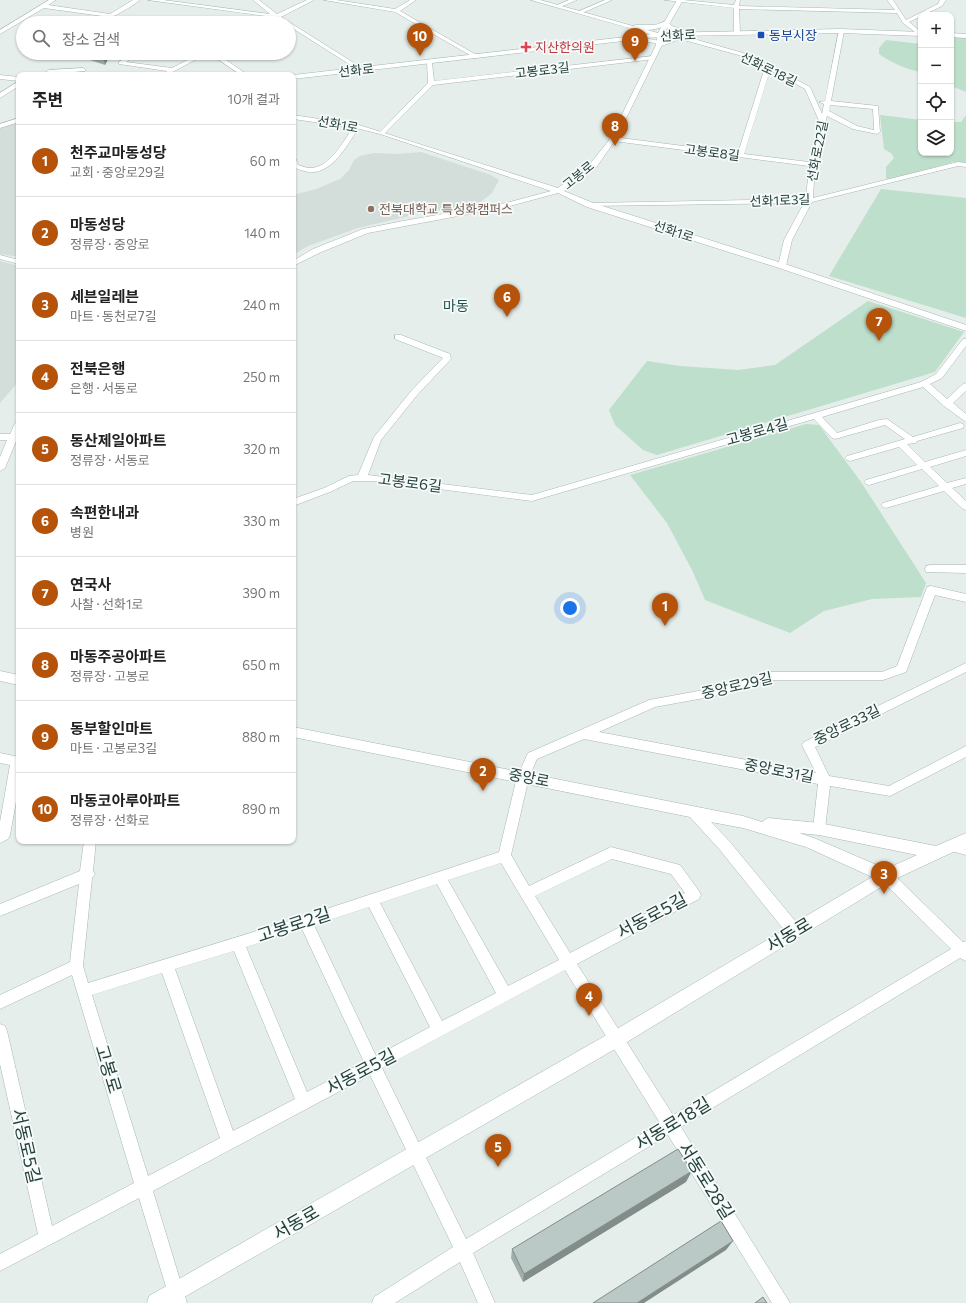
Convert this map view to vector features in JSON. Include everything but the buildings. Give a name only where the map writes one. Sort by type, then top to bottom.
[{"type":"street","points":[[26,16],[54,0]]},
{"type":"street","points":[[42,6],[111,16],[137,0]]},
{"type":"street","points":[[151,0],[277,16],[311,0]]},
{"type":"street","points":[[256,0],[277,16]]},
{"type":"street","points":[[327,0],[396,11],[477,57]]},
{"type":"street","points":[[396,11],[413,0]]},
{"type":"street","points":[[534,0],[660,35]]},
{"type":"street","points":[[558,6],[574,0]]},
{"type":"street","points":[[580,12],[609,0]]},
{"type":"street","points":[[668,0],[736,6],[898,12]]},
{"type":"street","points":[[736,32],[736,6],[738,0]]},
{"type":"street","points":[[890,0],[905,22],[918,32]]},
{"type":"street","points":[[905,22],[940,5],[943,0]]},
{"type":"street","name":"고봉로","points":[[296,262],[316,251],[366,231],[506,205],[559,191],[592,166],[613,139],[660,45],[660,35],[679,1]]},
{"type":"street","points":[[0,32],[16,22]]},
{"type":"street","points":[[634,27],[656,27],[666,23],[676,30],[706,34]]},
{"type":"street","points":[[11,25],[16,25]]},
{"type":"street","points":[[632,39],[643,34],[644,32],[634,27]]},
{"type":"street","points":[[296,29],[362,70]]},
{"type":"street","name":"선화로","points":[[296,77],[660,35],[840,30],[918,33]]},
{"type":"street","name":"선화로22길","points":[[782,266],[788,240],[809,201],[812,164],[822,122],[826,112],[840,30]]},
{"type":"street","points":[[632,39],[657,42],[660,45],[680,37],[706,34]]},
{"type":"street","name":"선화로18길","points":[[660,35],[680,37],[748,56],[808,88],[815,88]]},
{"type":"street","points":[[954,35],[966,36]]},
{"type":"street","name":"고봉로3길","points":[[431,83],[653,58]]},
{"type":"street","points":[[126,60],[121,63],[172,70]]},
{"type":"street","points":[[169,72],[191,60]]},
{"type":"street","points":[[222,60],[240,72]]},
{"type":"street","points":[[382,133],[431,83],[429,62]]},
{"type":"street","points":[[740,156],[768,67]]},
{"type":"street","points":[[49,72],[83,70]]},
{"type":"street","points":[[0,77],[16,79]]},
{"type":"street","points":[[0,96],[16,85]]},
{"type":"street","name":"선화로18길","points":[[808,88],[822,122]]},
{"type":"street","points":[[822,88],[829,89]]},
{"type":"street","points":[[813,101],[876,108],[877,132],[855,128],[826,112]]},
{"type":"street","name":"선화1로","points":[[296,117],[357,126],[382,133],[559,191],[590,205],[782,266],[966,328]]},
{"type":"street","points":[[0,126],[16,121]]},
{"type":"street","points":[[296,166],[309,170],[323,167],[335,156],[357,126]]},
{"type":"street","name":"고봉로8길","points":[[613,139],[812,164]]},
{"type":"street","name":"선화1로3길","points":[[590,205],[809,201],[958,164],[966,164]]},
{"type":"street","points":[[0,257],[16,261]]},
{"type":"street","points":[[362,478],[378,439],[415,392],[448,359],[446,356],[398,337]]},
{"type":"street","name":"고봉로4길","points":[[532,498],[924,384],[939,376],[966,342]]},
{"type":"street","points":[[850,458],[913,441],[963,422],[947,404],[924,384]]},
{"type":"street","points":[[947,404],[966,386]]},
{"type":"street","points":[[815,415],[835,436],[882,422],[887,422],[913,441]]},
{"type":"street","points":[[0,468],[16,430]]},
{"type":"street","points":[[0,437],[13,437]]},
{"type":"street","points":[[901,444],[966,507]]},
{"type":"street","points":[[869,482],[966,453]]},
{"type":"street","name":"고봉로6길","points":[[296,502],[327,490],[352,478],[377,478],[532,498]]},
{"type":"street","points":[[886,505],[966,481]]},
{"type":"street","points":[[930,569],[966,569]]},
{"type":"street","name":"중앙로29길","points":[[523,777],[532,756],[654,703],[714,692],[767,676],[883,676],[896,672],[902,669],[931,590],[966,598]]},
{"type":"street","name":"중앙로33길","points":[[825,780],[808,745],[964,671]]},
{"type":"street","points":[[0,676],[16,679]]},
{"type":"street","name":"중앙로","points":[[296,733],[743,822],[809,842],[886,876]]},
{"type":"street","name":"중앙로31길","points":[[584,734],[890,791],[966,751]]},
{"type":"street","points":[[0,758],[16,762]]},
{"type":"street","points":[[0,837],[4,835],[16,772]]},
{"type":"street","points":[[523,777],[504,856],[616,1039]]},
{"type":"street","points":[[819,829],[825,780]]},
{"type":"street","points":[[694,812],[725,846],[794,931]]},
{"type":"street","points":[[743,822],[819,829],[938,853]]},
{"type":"street","name":"고봉로","points":[[90,844],[88,874],[76,966],[178,1297]]},
{"type":"street","name":"서동로","points":[[156,1303],[178,1297],[416,1155],[616,1039],[886,876],[938,853],[962,845]]},
{"type":"street","name":"서동로5길","points":[[0,1263],[694,894],[675,869],[611,853],[526,894]]},
{"type":"street","name":"고봉로2길","points":[[84,991],[305,922],[504,856]]},
{"type":"street","points":[[0,910],[88,874]]},
{"type":"street","points":[[886,876],[965,951]]},
{"type":"street","points":[[440,878],[505,995]]},
{"type":"street","points":[[372,900],[439,1030]]},
{"type":"street","points":[[305,922],[416,1155],[464,1250],[487,1303]]},
{"type":"street","points":[[238,943],[304,1102]]},
{"type":"street","name":"서동로18길","points":[[380,1303],[464,1250],[965,951]]},
{"type":"street","points":[[166,965],[229,1142]]},
{"type":"street","points":[[0,1002],[76,966]]},
{"type":"street","name":"서동로5길","points":[[0,1031],[47,1238]]},
{"type":"street","name":"서동로28길","points":[[616,1039],[672,1125],[782,1303]]},
{"type":"shaded area","points":[[16,123],[16,257],[0,254],[0,128]]},
{"type":"shaded area","name":"전북대학교 특성화캠퍼스","points":[[421,152],[491,175],[499,180],[492,193],[478,204],[418,214],[358,228],[308,246],[296,253],[296,194],[316,189],[340,179],[349,170],[354,160],[360,156],[374,153],[396,154]]},
{"type":"shaded area","points":[[0,261],[16,265],[16,384],[0,403]]},
{"type":"green space","points":[[954,37],[966,37],[966,92],[954,87]]},
{"type":"green space","points":[[886,40],[918,44],[918,71],[889,60],[879,54],[879,48]]},
{"type":"green space","points":[[880,115],[918,120],[918,156],[954,156],[954,122],[961,122],[966,115],[966,163],[954,162],[888,180],[886,177],[886,167],[894,158],[891,153],[884,149]]},
{"type":"green space","points":[[881,189],[966,198],[966,318],[829,276]]},
{"type":"green space","points":[[868,301],[964,332],[935,372],[657,455],[643,450],[615,425],[609,410],[647,361],[680,366],[738,370],[775,365]]},
{"type":"green space","points":[[806,424],[819,425],[861,482],[926,583],[921,597],[872,599],[824,611],[790,633],[705,600],[693,572],[667,523],[630,475]]},
{"type":"place","name":"동부시장","points":[[761,35]]},
{"type":"place","name":"지산한의원","points":[[526,47]]},
{"type":"place","name":"마동코아루아파트","points":[[420,56]]},
{"type":"place","name":"동부할인마트","points":[[635,61]]},
{"type":"place","name":"마동주공아파트","points":[[615,146]]},
{"type":"place","name":"전북대학교 특성화캠퍼스","points":[[371,209]]},
{"type":"place","name":"속편한내과","points":[[507,317]]},
{"type":"place","name":"연국사","points":[[879,341]]},
{"type":"place","name":"천주교마동성당","points":[[665,626]]},
{"type":"place","name":"마동성당","points":[[483,791]]},
{"type":"place","name":"세븐일레븐","points":[[884,894]]},
{"type":"place","name":"전북은행","points":[[589,1016]]},
{"type":"place","name":"동산제일아파트","points":[[498,1167]]},
{"type":"district","name":"마동","points":[[456,306]]}]
